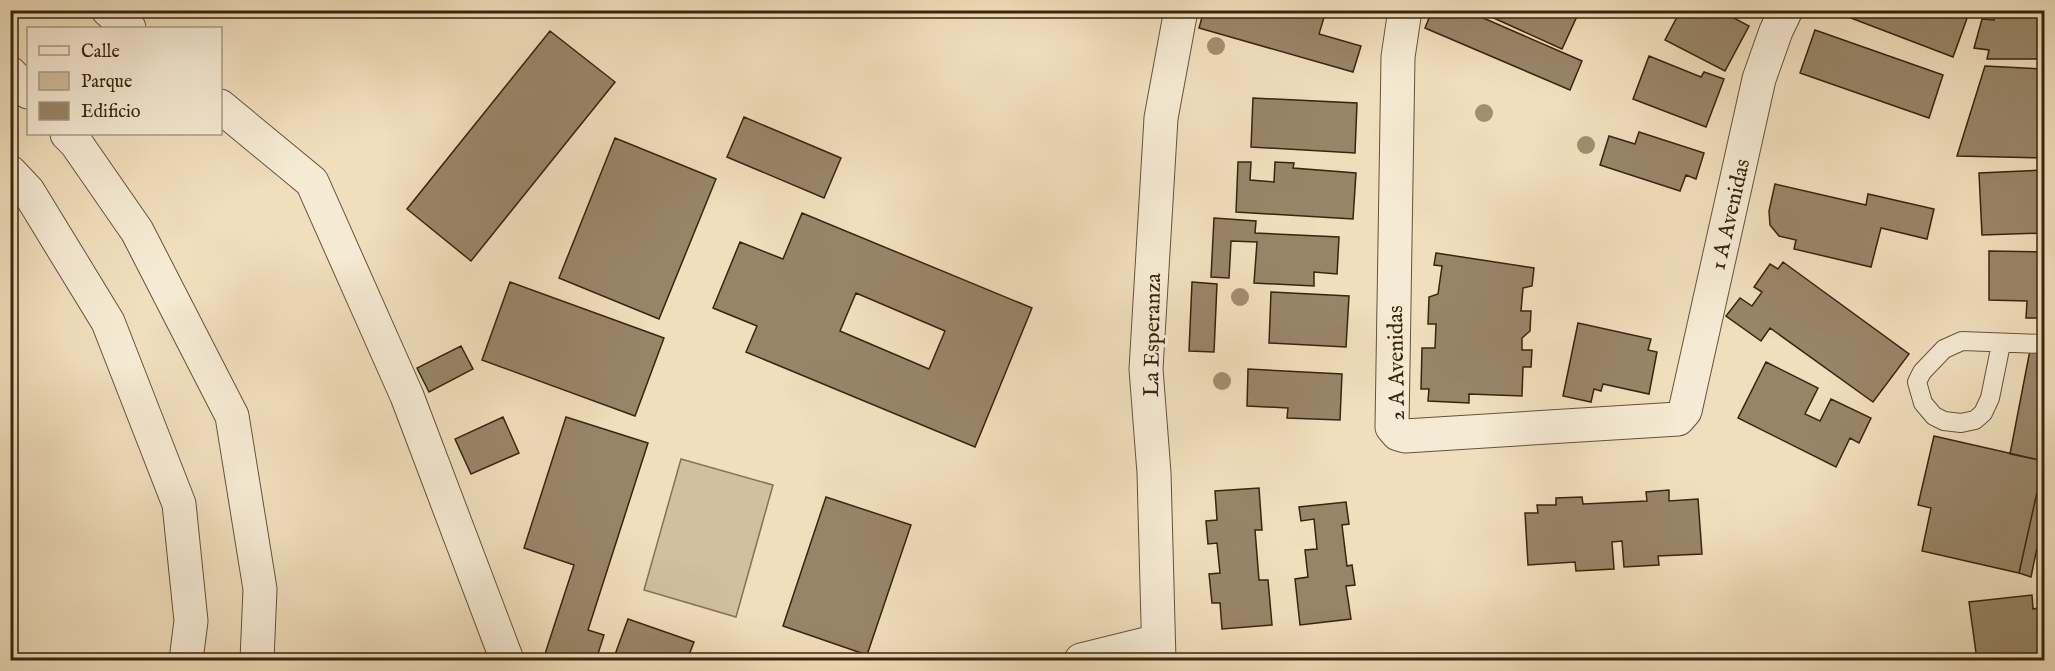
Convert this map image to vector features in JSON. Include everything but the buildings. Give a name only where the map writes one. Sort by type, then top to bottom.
[{"type":"street","points":[[108,10],[128,27]]},
{"type":"street","name":"La Esperanza","points":[[1159,651],[1154,474],[1146,369],[1161,118],[1181,10]]},
{"type":"street","name":"2 A Avenidas","points":[[1405,10],[1398,57],[1392,427],[1398,434],[1405,436],[1678,419]]},
{"type":"street","name":"1 A Avenidas","points":[[1678,419],[1685,411],[1759,78],[1786,10]]},
{"type":"street","points":[[10,73],[27,91]]},
{"type":"street","points":[[222,108],[312,182],[407,396],[507,660]]},
{"type":"street","points":[[68,135],[138,231],[232,416],[260,589],[257,660]]},
{"type":"street","points":[[10,172],[28,191],[108,322],[179,504],[191,621],[186,660]]},
{"type":"street","points":[[1081,660],[1159,651]]},
{"type":"lane","points":[[2001,344],[1990,398],[1983,413],[1975,420],[1961,423],[1944,421],[1934,416],[1923,403],[1917,382],[1922,372],[1944,349],[1962,341],[2044,344]]},
{"type":"path","points":[[26,10],[33,14],[34,10]]},
{"type":"green space","points":[[681,459],[773,485],[736,617],[644,590]]}]
